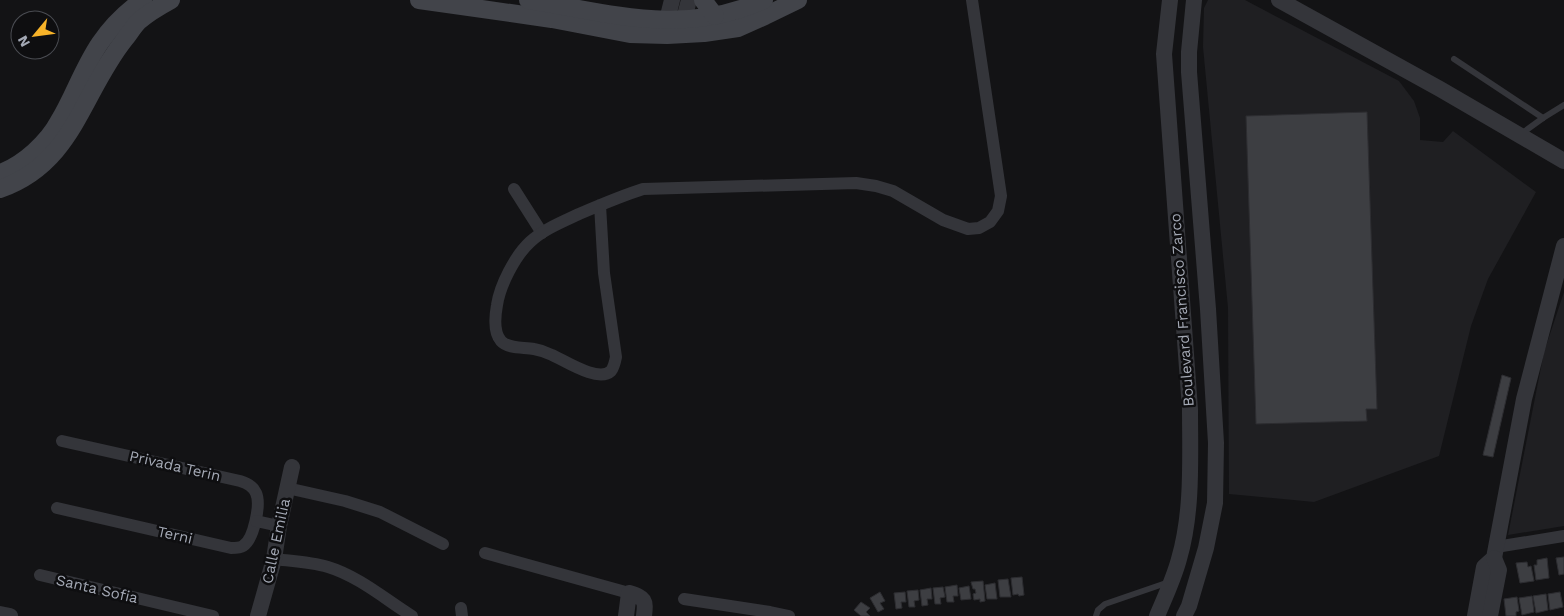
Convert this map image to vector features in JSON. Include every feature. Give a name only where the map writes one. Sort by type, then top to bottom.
[{"type":"main road","points":[[0,173],[10,170],[29,157],[59,123],[84,70],[101,42],[128,10],[143,0]]},
{"type":"main road","points":[[0,189],[16,184],[38,169],[56,152],[72,131],[114,52],[139,22],[171,0]]},
{"type":"main road","points":[[419,0],[544,18],[630,34],[676,27],[738,10],[764,0]]},
{"type":"main road","points":[[528,0],[704,33],[738,28],[798,0]]},
{"type":"main road","points":[[703,0],[715,16]]},
{"type":"street","points":[[672,0],[676,27]]},
{"type":"street","points":[[676,27],[689,0]]},
{"type":"street","points":[[600,205],[604,273],[616,357],[610,371],[604,374],[591,374],[550,354],[534,349],[507,346],[498,337],[495,319],[498,297],[511,267],[528,244],[555,225],[600,205],[643,189],[856,183],[893,191],[943,220],[968,229],[979,228],[990,222],[998,211],[1002,196],[972,0]]},
{"type":"street","name":"Boulevard Francisco Zarco","points":[[1157,616],[1180,558],[1184,537],[1188,502],[1190,409],[1164,54],[1170,0]]},
{"type":"street","name":"Boulevard Francisco Zarco","points":[[1184,616],[1189,606],[1206,548],[1215,503],[1216,443],[1208,309],[1189,72],[1194,0]]},
{"type":"street","points":[[1279,0],[1440,89],[1564,161]]},
{"type":"street","points":[[514,189],[542,233]]},
{"type":"street","points":[[1490,616],[1499,570],[1495,553],[1524,399],[1564,246]]},
{"type":"street","name":"Privada Terin","points":[[62,441],[247,483],[252,487],[258,501],[256,521]]},
{"type":"street","name":"Calle Emilia","points":[[258,616],[274,559],[292,466]]},
{"type":"street","points":[[287,488],[372,509],[443,544]]},
{"type":"street","name":"Terni","points":[[57,508],[231,548],[244,545],[249,540],[256,521]]},
{"type":"street","points":[[256,521],[279,526]]},
{"type":"street","points":[[1476,616],[1484,567],[1495,553],[1564,536]]},
{"type":"street","points":[[485,553],[638,596],[643,599],[645,606],[644,616]]},
{"type":"street","points":[[274,559],[326,566],[339,571],[412,616]]},
{"type":"street","name":"Santa Sofia","points":[[40,575],[213,616]]},
{"type":"street","points":[[626,616],[629,593]]},
{"type":"street","points":[[684,599],[789,616]]},
{"type":"street","points":[[0,614],[10,616]]},
{"type":"lane","points":[[1454,60],[1543,118]]},
{"type":"lane","points":[[1520,135],[1564,105]]},
{"type":"lane","points":[[1096,616],[1098,610],[1105,604],[1171,581]]},
{"type":"shaded area","points":[[1208,0],[1245,0],[1399,81],[1414,101],[1420,118],[1420,140],[1443,142],[1453,131],[1536,192],[1488,279],[1471,326],[1439,456],[1314,502],[1229,494],[1228,308],[1203,47],[1204,8]]},
{"type":"shaded area","points":[[1564,292],[1564,526],[1508,535],[1544,352]]},
{"type":"building","points":[[1367,112],[1377,409],[1366,409],[1367,421],[1256,424],[1246,116]]},
{"type":"building","points":[[1502,375],[1511,378],[1493,457],[1483,455]]},
{"type":"building","points":[[1564,557],[1564,574],[1559,575],[1556,558]]},
{"type":"building","points":[[1547,558],[1549,578],[1536,580],[1534,565],[1537,565],[1537,560]]},
{"type":"building","points":[[1527,562],[1528,567],[1531,566],[1534,581],[1520,583],[1516,563]]},
{"type":"building","points":[[1022,577],[1024,595],[1013,595],[1011,578]]},
{"type":"building","points":[[1008,579],[1011,597],[1000,597],[998,580]]},
{"type":"building","points":[[983,581],[985,601],[980,602],[980,599],[974,600],[973,594],[976,593],[971,582]]},
{"type":"building","points":[[995,583],[997,599],[987,599],[985,585]]},
{"type":"building","points":[[957,585],[958,596],[953,596],[954,602],[947,602],[945,587]]},
{"type":"building","points":[[969,586],[971,599],[961,600],[959,588]]},
{"type":"building","points":[[943,587],[945,597],[940,598],[941,604],[935,604],[933,588]]},
{"type":"building","points":[[931,588],[932,599],[927,599],[928,605],[922,606],[920,590]]},
{"type":"building","points":[[918,590],[919,600],[914,601],[915,607],[909,607],[907,591]]},
{"type":"building","points":[[880,592],[885,601],[880,603],[884,609],[878,612],[870,598]]},
{"type":"building","points":[[905,592],[906,602],[901,602],[902,608],[896,609],[894,593]]},
{"type":"building","points":[[1560,592],[1563,607],[1550,610],[1548,594]]},
{"type":"building","points":[[1546,594],[1548,610],[1536,613],[1533,596]]},
{"type":"building","points":[[1532,596],[1534,612],[1522,615],[1519,598]]},
{"type":"building","points":[[1517,597],[1519,611],[1516,612],[1516,616],[1506,616],[1504,599]]},
{"type":"building","points":[[861,602],[870,608],[866,612],[870,616],[861,616],[854,610]]}]
